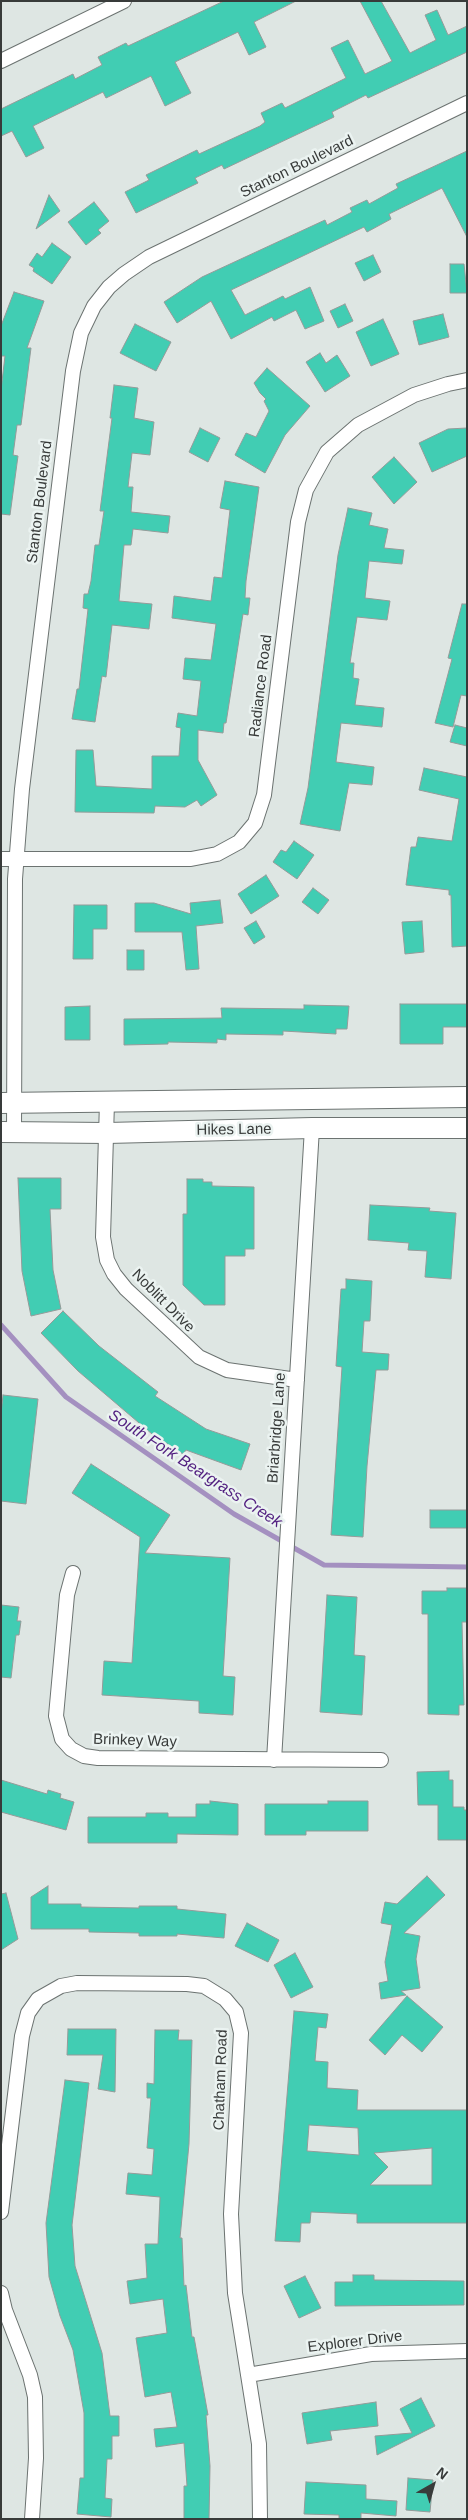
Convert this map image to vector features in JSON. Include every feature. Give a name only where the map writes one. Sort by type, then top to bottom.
[{"type":"main road","name":"Hikes Lane","points":[[8,1103],[467,1097]]},
{"type":"main road","name":"Hikes Lane","points":[[8,1132],[107,1133],[312,1128],[467,1128]]},
{"type":"street","points":[[1,61],[124,1]]},
{"type":"street","name":"Stanton Boulevard","points":[[8,1132],[17,858],[22,789],[73,370],[81,333],[94,306],[124,274],[149,257],[467,103]]},
{"type":"street","name":"Radiance Road","points":[[1,859],[204,858],[226,850],[238,842],[251,829],[264,795],[298,522],[306,490],[328,452],[358,425],[414,395],[467,380]]},
{"type":"street","name":"Noblitt Drive","points":[[107,1102],[103,1245],[107,1260],[120,1281],[184,1345],[212,1364],[242,1374],[297,1380]]},
{"type":"street","name":"Briarbridge Lane","points":[[274,1760],[312,1128]]},
{"type":"street","name":"Brinkey Way","points":[[73,1572],[67,1595],[56,1716],[62,1738],[72,1749],[84,1756],[98,1758],[381,1760]]},
{"type":"street","name":"Chatham Road","points":[[1,2212],[5,2141],[24,2022],[38,1999],[47,1992],[61,1986],[77,1983],[187,1984],[204,1986],[226,1999],[236,2012],[241,2033],[231,2214],[235,2293],[259,2444],[260,2519]]},
{"type":"street","points":[[1,2293],[5,2310],[27,2367],[35,2397],[36,2458],[32,2519]]},
{"type":"street","name":"Explorer Drive","points":[[248,2375],[370,2354],[467,2351]]},
{"type":"building","points":[[224,1],[296,1],[254,22],[266,47],[249,55],[238,32],[175,62],[191,93],[165,106],[151,76],[106,98],[103,92],[33,126],[44,148],[26,157],[12,131],[1,136],[1,109],[73,74],[75,79],[102,65],[98,57],[126,43],[128,46]]},
{"type":"building","points":[[360,1],[381,1],[410,53],[436,40],[425,15],[437,10],[448,35],[467,26],[467,52],[368,98],[366,95],[332,112],[334,117],[224,169],[222,165],[195,178],[198,183],[136,213],[125,192],[149,180],[146,175],[197,150],[199,154],[260,126],[265,122],[261,113],[282,103],[285,108],[346,78],[331,48],[348,40],[365,74],[392,61]]},
{"type":"building","points":[[467,151],[467,237],[442,188],[389,214],[391,219],[367,232],[364,227],[231,290],[245,315],[283,296],[285,299],[310,287],[324,321],[305,329],[296,310],[274,321],[272,317],[231,339],[211,301],[177,323],[164,302],[202,277],[325,220],[327,225],[352,212],[350,208],[367,200],[369,204],[398,188],[396,184]]},
{"type":"building","points":[[49,195],[60,211],[36,229]]},
{"type":"building","points":[[94,202],[109,221],[98,230],[101,233],[86,245],[68,222]]},
{"type":"building","points":[[52,243],[71,257],[52,284],[33,271],[34,268],[29,265],[37,253],[42,257]]},
{"type":"building","points":[[373,255],[381,272],[364,281],[355,263]]},
{"type":"building","points":[[450,264],[464,264],[467,293],[450,293]]},
{"type":"building","points":[[14,292],[44,301],[27,348],[31,348],[21,425],[17,425],[13,455],[18,456],[10,515],[1,514],[1,390],[5,356],[1,356],[1,326]]},
{"type":"building","points":[[345,304],[353,321],[338,328],[330,311]]},
{"type":"building","points":[[443,314],[449,337],[419,345],[413,321]]},
{"type":"building","points":[[383,319],[399,354],[371,366],[356,332]]},
{"type":"building","points":[[135,324],[171,342],[156,371],[120,353]]},
{"type":"building","points":[[320,353],[326,363],[337,355],[350,376],[325,392],[306,362]]},
{"type":"building","points":[[267,368],[310,406],[285,435],[265,473],[235,455],[246,433],[256,437],[269,411],[264,401],[266,399],[254,383]]},
{"type":"building","points":[[114,385],[138,388],[134,418],[154,422],[150,455],[132,453],[128,487],[133,487],[131,512],[170,516],[168,533],[133,529],[131,545],[124,545],[119,601],[152,604],[149,629],[112,625],[106,677],[102,676],[95,722],[72,719],[77,689],[79,689],[88,609],[83,608],[84,594],[88,594],[95,545],[99,545],[104,511],[100,511],[112,418],[110,418]]},
{"type":"building","points":[[200,428],[220,438],[208,462],[189,452]]},
{"type":"building","points":[[467,428],[467,456],[432,472],[419,443],[448,429]]},
{"type":"building","points":[[394,457],[417,482],[394,504],[372,477]]},
{"type":"building","points":[[225,481],[259,487],[246,581],[245,598],[250,598],[248,615],[243,614],[226,723],[224,723],[223,733],[198,730],[198,760],[217,795],[201,806],[197,800],[185,807],[155,806],[154,813],[75,812],[76,750],[93,750],[96,786],[152,789],[152,756],[179,756],[181,728],[176,727],[178,713],[197,716],[201,681],[183,679],[185,658],[211,660],[216,624],[172,618],[174,596],[211,601],[214,577],[222,578],[230,510],[220,508]]},
{"type":"building","points":[[348,508],[372,513],[369,525],[388,529],[384,548],[404,550],[402,564],[369,561],[365,598],[390,601],[387,620],[357,617],[350,663],[354,663],[353,678],[359,679],[355,705],[384,708],[382,727],[341,723],[336,762],[374,767],[372,785],[349,783],[340,831],[300,824],[308,788],[338,555]]},
{"type":"building","points":[[462,604],[467,604],[467,696],[461,695],[453,727],[435,723],[452,659],[448,658]]},
{"type":"building","points":[[455,725],[467,728],[467,746],[450,742]]},
{"type":"building","points":[[424,768],[467,777],[467,946],[452,947],[451,895],[449,895],[449,890],[406,885],[411,847],[416,847],[418,837],[452,841],[459,799],[419,790]]},
{"type":"building","points":[[294,841],[314,855],[297,879],[273,862],[281,850],[286,852]]},
{"type":"building","points":[[266,875],[279,896],[251,914],[238,894]]},
{"type":"building","points":[[313,888],[329,900],[318,914],[302,902]]},
{"type":"building","points":[[220,900],[223,923],[196,926],[199,969],[186,970],[182,932],[135,932],[135,903],[154,903],[191,914],[190,903]]},
{"type":"building","points":[[74,905],[107,905],[107,929],[93,929],[93,959],[73,959]]},
{"type":"building","points":[[256,921],[265,937],[254,944],[244,928]]},
{"type":"building","points":[[422,921],[424,952],[405,954],[402,922]]},
{"type":"building","points":[[127,950],[144,950],[144,970],[127,970]]},
{"type":"building","points":[[400,1004],[467,1004],[467,1027],[443,1027],[443,1044],[400,1044]]},
{"type":"building","points":[[304,1005],[349,1006],[347,1029],[336,1029],[336,1034],[283,1031],[283,1035],[226,1034],[226,1040],[217,1039],[217,1043],[168,1042],[168,1044],[124,1045],[124,1019],[222,1018],[221,1008],[304,1009]]},
{"type":"building","points":[[90,1006],[90,1040],[65,1040],[65,1007]]},
{"type":"building","points":[[18,1178],[61,1178],[61,1209],[50,1209],[53,1270],[61,1309],[31,1316],[22,1271]]},
{"type":"building","points":[[187,1179],[203,1179],[203,1182],[212,1182],[212,1186],[254,1187],[254,1249],[245,1249],[245,1256],[225,1256],[225,1305],[204,1305],[183,1285],[183,1214],[187,1214]]},
{"type":"building","points":[[370,1205],[430,1208],[429,1211],[456,1213],[451,1279],[425,1277],[427,1251],[408,1250],[409,1243],[368,1240]]},
{"type":"building","points":[[346,1279],[372,1281],[370,1321],[364,1321],[362,1352],[389,1354],[388,1370],[376,1370],[367,1466],[363,1537],[331,1535],[342,1367],[336,1366],[341,1289],[346,1289]]},
{"type":"building","points":[[63,1311],[99,1346],[158,1392],[155,1396],[206,1429],[250,1444],[241,1470],[186,1450],[183,1454],[152,1434],[78,1371],[41,1333]]},
{"type":"building","points":[[3,1395],[38,1399],[26,1504],[1,1501],[1,1414]]},
{"type":"building","points":[[91,1464],[170,1515],[145,1553],[230,1558],[223,1676],[235,1677],[233,1715],[199,1713],[199,1701],[102,1695],[104,1661],[132,1663],[140,1537],[72,1493]]},
{"type":"building","points":[[430,1510],[467,1510],[467,1528],[430,1528]]},
{"type":"building","points":[[447,1588],[467,1588],[467,1622],[462,1622],[464,1705],[459,1705],[459,1715],[428,1714],[428,1614],[422,1614],[422,1591],[447,1591]]},
{"type":"building","points":[[327,1595],[357,1597],[354,1655],[365,1656],[362,1715],[320,1712]]},
{"type":"building","points":[[1,1605],[19,1607],[17,1621],[21,1621],[19,1635],[16,1635],[11,1678],[1,1677]]},
{"type":"building","points":[[449,1771],[449,1780],[453,1780],[453,1807],[464,1807],[464,1810],[467,1810],[467,1840],[438,1840],[438,1805],[418,1805],[417,1772]]},
{"type":"building","points":[[1,1780],[47,1794],[48,1790],[61,1794],[60,1798],[74,1802],[66,1830],[1,1812]]},
{"type":"building","points":[[210,1801],[238,1804],[238,1835],[177,1834],[177,1843],[88,1843],[88,1817],[146,1817],[146,1813],[168,1813],[168,1817],[196,1817],[196,1804],[210,1804]]},
{"type":"building","points":[[328,1801],[368,1801],[368,1831],[306,1831],[306,1835],[265,1835],[265,1804],[328,1804]]},
{"type":"building","points":[[427,1876],[445,1895],[404,1933],[420,1936],[416,1959],[420,1988],[401,1991],[406,1995],[381,1999],[379,1983],[388,1981],[385,1962],[392,1925],[381,1923],[385,1902],[397,1904]]},
{"type":"building","points":[[48,1886],[48,1904],[81,1904],[81,1907],[139,1908],[139,1906],[177,1906],[177,1909],[226,1914],[224,1938],[177,1934],[177,1936],[139,1936],[139,1933],[89,1932],[89,1929],[31,1929],[31,1897]]},
{"type":"building","points":[[6,1893],[18,1939],[1,1950],[1,1894]]},
{"type":"building","points":[[247,1923],[279,1940],[268,1962],[235,1946]]},
{"type":"building","points":[[295,1953],[313,1987],[291,1998],[274,1965]]},
{"type":"building","points":[[407,1996],[443,2027],[422,2052],[402,2035],[385,2055],[369,2040]]},
{"type":"building","points":[[294,2011],[328,2014],[326,2028],[318,2027],[315,2061],[328,2062],[327,2088],[358,2090],[357,2110],[467,2110],[467,2223],[357,2223],[357,2214],[311,2212],[310,2223],[301,2223],[300,2242],[275,2241]],"holes":[[[309,2125],[358,2128],[359,2155],[307,2151]],[[432,2148],[432,2185],[370,2185],[388,2167],[374,2153]]]},
{"type":"building","points":[[68,2029],[116,2029],[115,2092],[98,2089],[103,2055],[67,2055]]},
{"type":"building","points":[[155,2030],[179,2030],[178,2040],[192,2040],[189,2144],[180,2238],[182,2238],[184,2286],[186,2285],[192,2337],[194,2337],[208,2415],[206,2415],[210,2466],[209,2519],[184,2519],[184,2486],[187,2486],[184,2443],[156,2447],[154,2429],[177,2427],[171,2392],[145,2397],[136,2338],[167,2333],[163,2299],[130,2304],[127,2281],[147,2278],[145,2244],[158,2244],[160,2197],[126,2194],[128,2173],[152,2175],[154,2149],[147,2148],[151,2098],[147,2098],[147,2083],[154,2084]]},
{"type":"building","points":[[65,2080],[89,2083],[72,2225],[75,2266],[102,2353],[110,2416],[119,2416],[119,2436],[112,2436],[112,2459],[107,2459],[105,2498],[112,2499],[111,2517],[77,2514],[80,2478],[84,2478],[84,2413],[73,2350],[60,2316],[49,2277],[46,2223]]},
{"type":"building","points":[[353,2275],[374,2275],[374,2280],[464,2281],[464,2305],[335,2306],[335,2282],[353,2282]]},
{"type":"building","points":[[305,2276],[321,2308],[299,2318],[284,2286]]},
{"type":"building","points":[[421,2398],[435,2426],[377,2455],[375,2436],[412,2433],[400,2409]]},
{"type":"building","points":[[376,2402],[378,2426],[330,2431],[332,2440],[307,2444],[302,2413]]},
{"type":"building","points":[[408,2478],[433,2480],[430,2512],[406,2510]]},
{"type":"building","points":[[306,2482],[366,2485],[366,2499],[397,2501],[396,2516],[361,2513],[361,2519],[339,2519],[339,2515],[304,2514]]},
{"type":"waterway","name":"South Fork Beargrass Creek","points":[[1,1325],[66,1397],[234,1514],[324,1565],[467,1567]]}]
